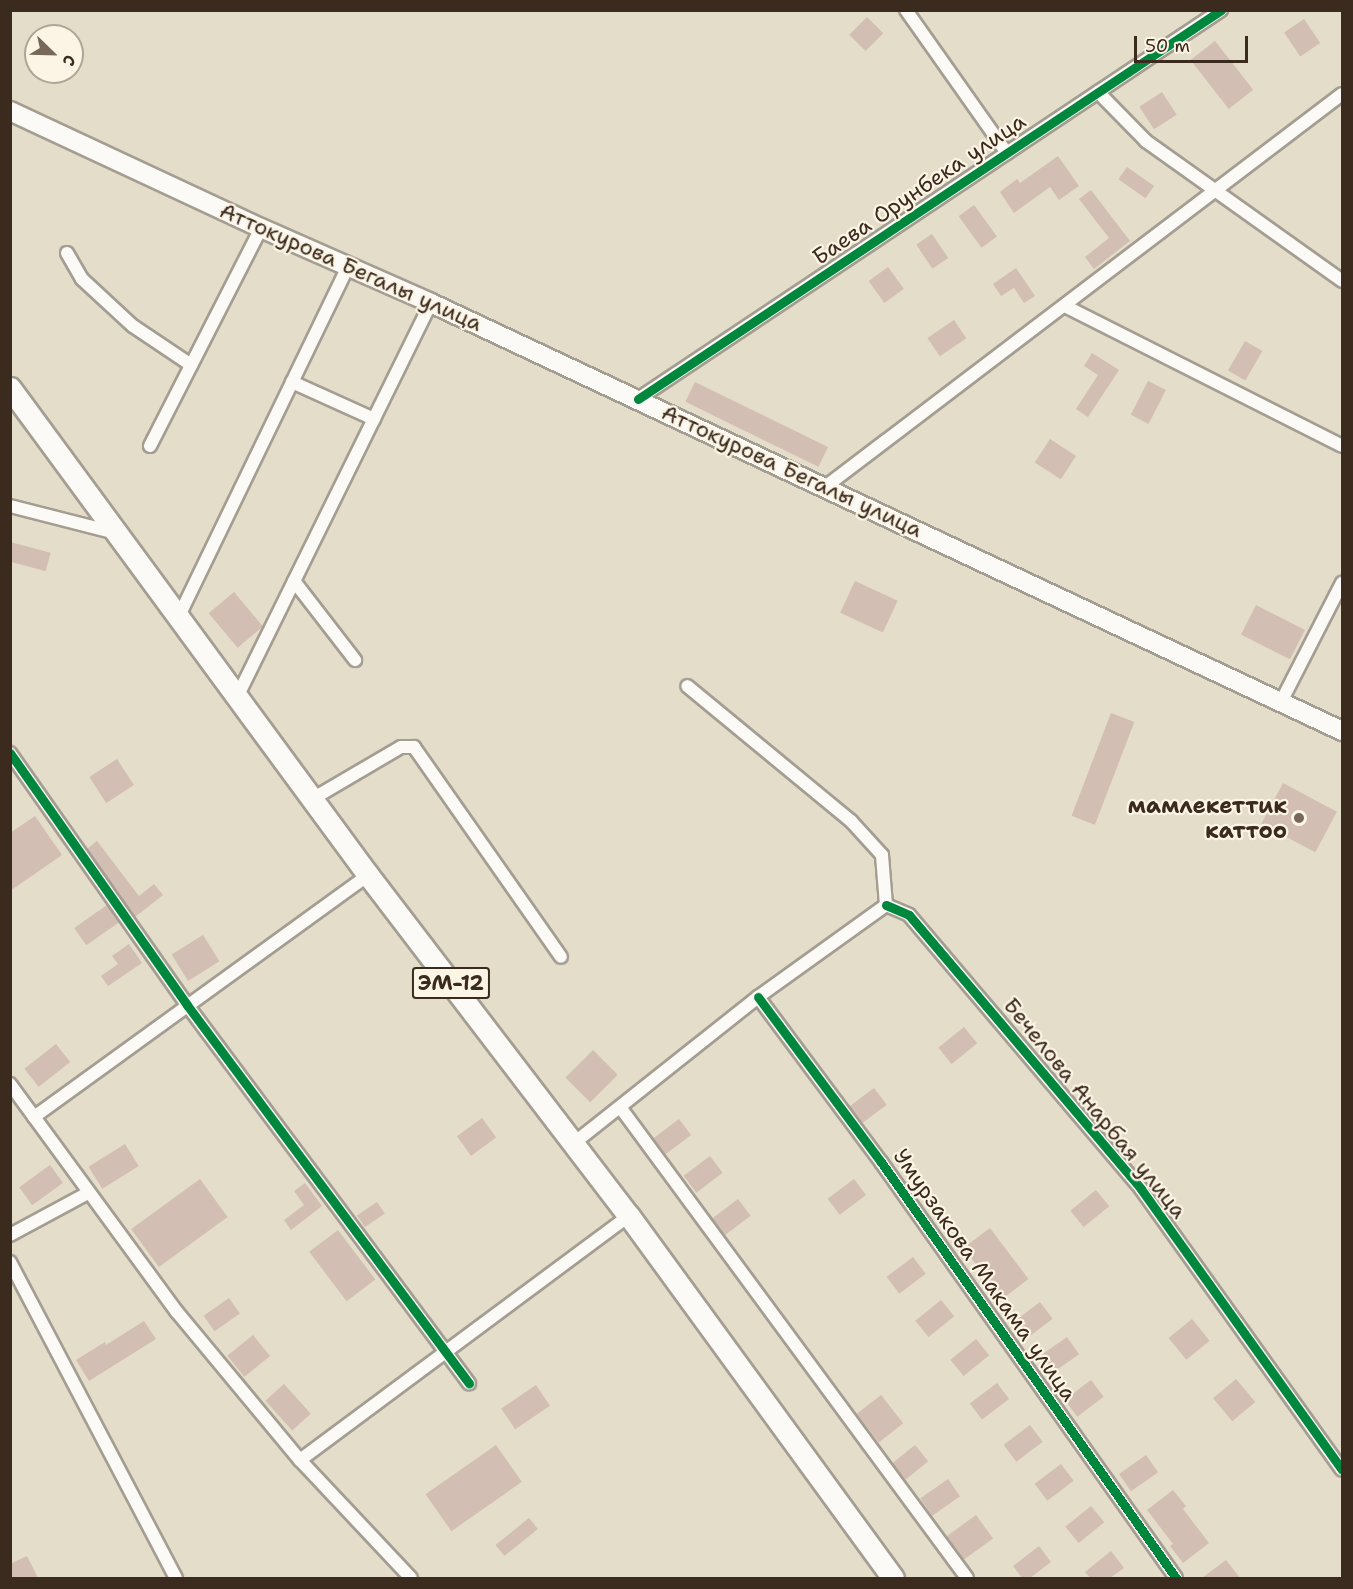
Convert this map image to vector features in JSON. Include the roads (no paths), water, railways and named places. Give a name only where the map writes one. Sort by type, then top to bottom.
[{"type":"highway","name":"ЭМ-12","points":[[10,388],[314,798],[368,875],[629,1216],[893,1578]]},
{"type":"main road","name":"Аттокурова Бегалы улица","points":[[10,111],[638,399],[1342,731]]},
{"type":"street","points":[[906,10],[1007,153]]},
{"type":"street","name":"Баева Орунбека улица","points":[[638,399],[1221,10]]},
{"type":"street","points":[[1098,92],[1146,141],[1342,281]]},
{"type":"street","points":[[825,487],[1342,94]]},
{"type":"street","points":[[150,446],[261,228]]},
{"type":"street","points":[[67,253],[82,279],[134,326],[191,365]]},
{"type":"street","points":[[178,616],[348,266]]},
{"type":"street","points":[[238,695],[431,303]]},
{"type":"street","points":[[1065,306],[1342,446]]},
{"type":"street","points":[[292,382],[374,419]]},
{"type":"street","points":[[10,506],[116,533]]},
{"type":"street","points":[[294,581],[355,660]]},
{"type":"street","points":[[1281,702],[1342,584]]},
{"type":"street","points":[[574,1143],[758,997],[886,905],[882,855],[851,820],[687,686]]},
{"type":"street","points":[[314,798],[401,747],[414,747],[561,957]]},
{"type":"street","points":[[10,753],[187,1005],[469,1383]]},
{"type":"street","points":[[34,1117],[368,875]]},
{"type":"street","name":"Бечелова Анарбая улица","points":[[886,905],[909,915],[1141,1189],[1342,1470]]},
{"type":"street","name":"Умурзакова Макама улица","points":[[758,997],[881,1162],[1176,1578]]},
{"type":"street","points":[[10,1084],[177,1312],[300,1460],[411,1578]]},
{"type":"street","points":[[620,1107],[967,1578]]},
{"type":"street","points":[[10,1234],[88,1193]]},
{"type":"street","points":[[300,1460],[445,1350],[629,1216]]},
{"type":"street","points":[[10,1262],[176,1578]]},
{"type":"place","name":"мамлекеттик каттоо","points":[[1299,818]]}]
